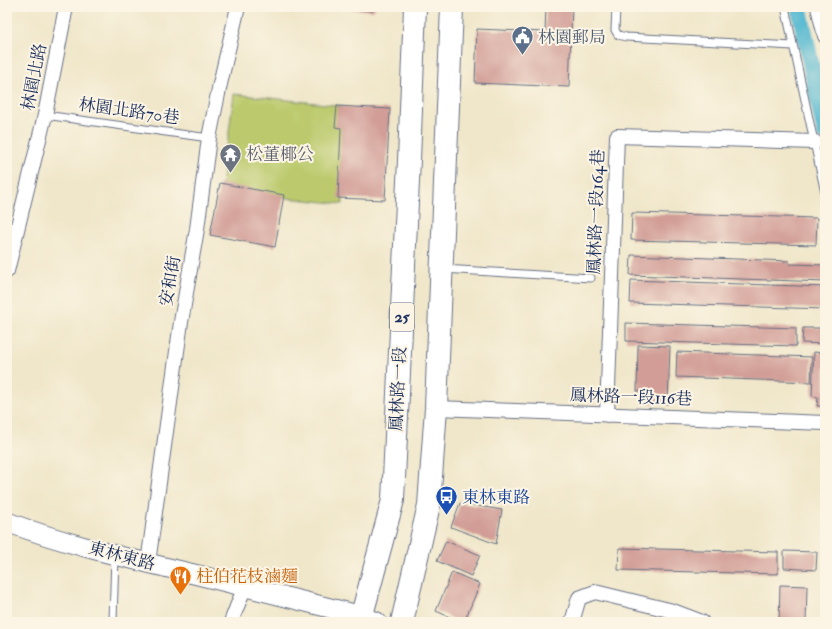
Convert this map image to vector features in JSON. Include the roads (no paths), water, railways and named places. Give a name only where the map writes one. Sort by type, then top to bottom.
[{"type":"main road","name":"鳳林路一段","points":[[366,620],[393,500],[415,7]]},
{"type":"main road","name":"25","points":[[402,622],[429,505],[436,408],[452,7]]},
{"type":"street","name":"林園北路","points":[[7,271],[46,115],[66,7]]},
{"type":"street","name":"安和街","points":[[148,563],[181,322],[197,229],[209,138],[238,7]]},
{"type":"street","points":[[818,7],[825,36]]},
{"type":"street","name":"鳳林路一段164巷","points":[[607,414],[617,136],[815,142]]},
{"type":"street","name":"鳳林路一段116巷","points":[[436,408],[825,423]]},
{"type":"street","name":"東林東路","points":[[7,522],[28,530],[115,555],[245,586],[366,620]]},
{"type":"street","points":[[231,622],[245,586]]},
{"type":"street","points":[[572,622],[579,598],[594,592],[673,611],[702,622]]},
{"type":"lane","points":[[616,7],[615,30],[618,35],[626,37],[793,46]]},
{"type":"lane","points":[[785,7],[825,193]]},
{"type":"lane","name":"林園北路70巷","points":[[46,115],[209,138]]},
{"type":"lane","points":[[441,269],[591,278]]},
{"type":"lane","points":[[113,622],[115,555]]},
{"type":"waterway","points":[[799,7],[825,132]]},
{"type":"place","name":"林園郵局","points":[[523,56]]},
{"type":"place","name":"松董椰公","points":[[231,174]]},
{"type":"place","name":"東林東路","points":[[447,516]]},
{"type":"place","name":"柱伯花枝滷麵","points":[[181,596]]}]
